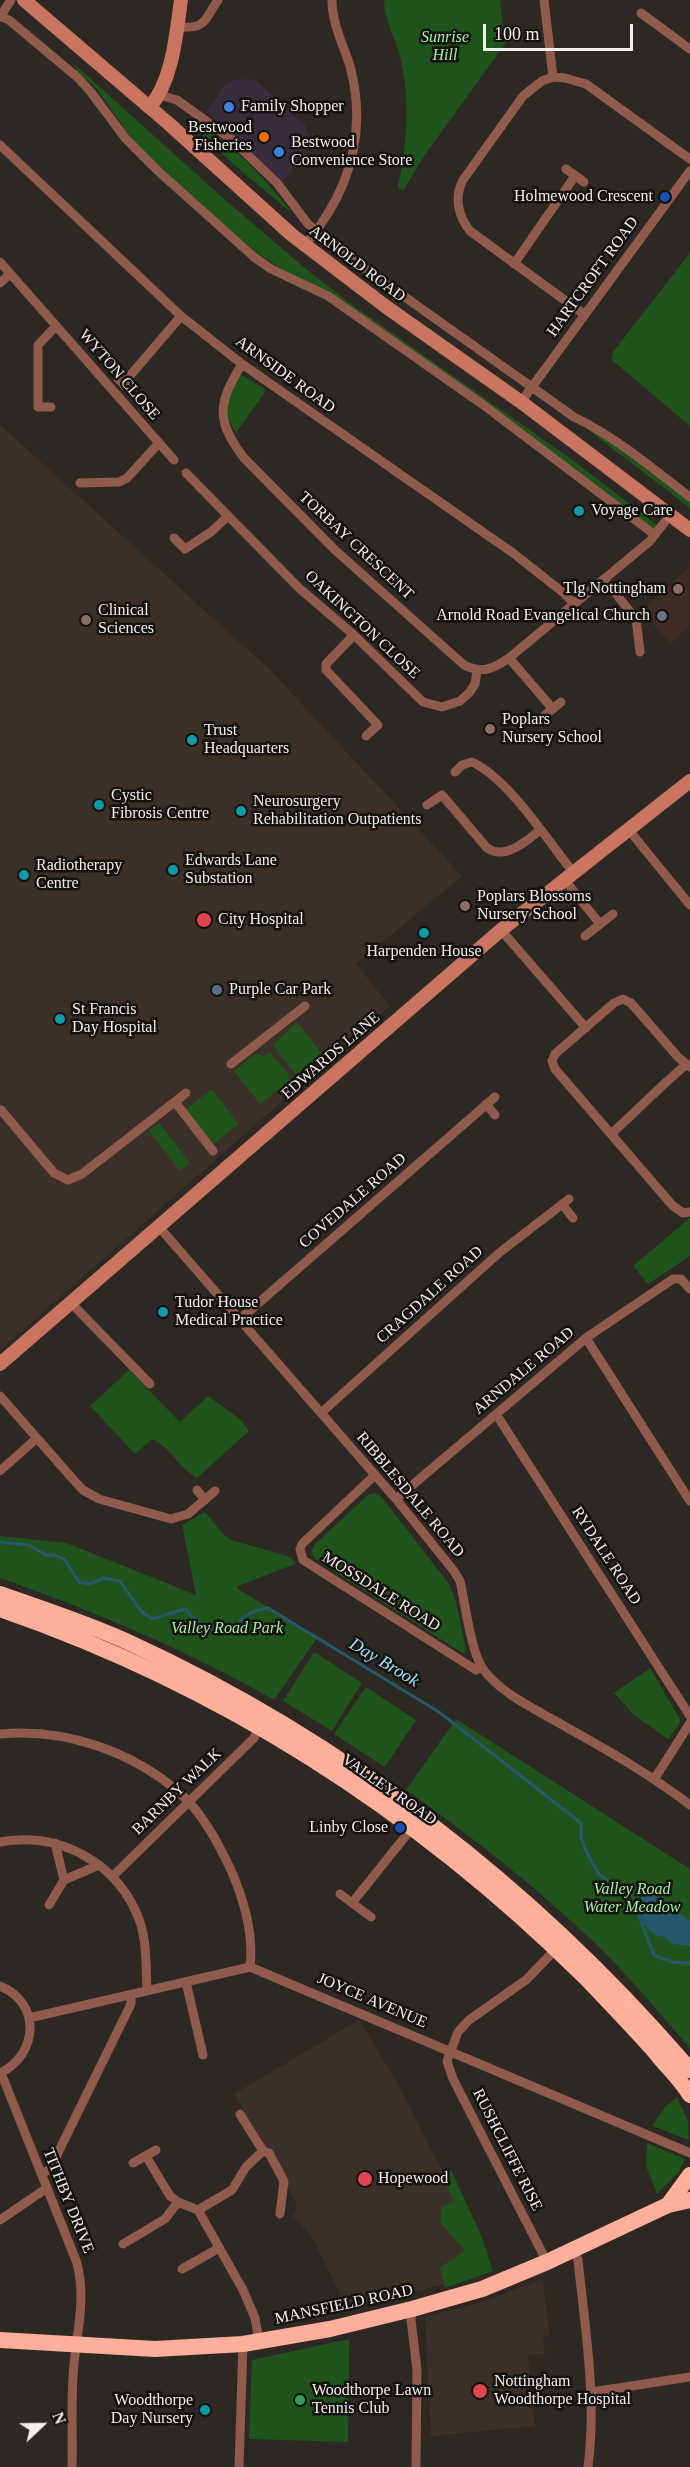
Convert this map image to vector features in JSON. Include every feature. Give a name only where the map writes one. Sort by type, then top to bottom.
[{"type":"highway","name":"VALLEY ROAD","points":[[0,1594],[96,1628],[212,1683],[327,1751],[417,1822],[498,1878],[561,1944],[690,2095]]},
{"type":"highway","name":"VALLEY ROAD","points":[[0,1609],[90,1641],[206,1696],[417,1822]]},
{"type":"highway","name":"VALLEY ROAD","points":[[561,1944],[629,2001],[690,2070]]},
{"type":"highway","points":[[681,2201],[690,2175]]},
{"type":"highway","name":"MANSFIELD ROAD","points":[[0,2340],[155,2349],[251,2343],[339,2327],[482,2289],[681,2201]]},
{"type":"street","points":[[11,0],[0,16],[9,20],[77,77],[126,139],[158,171],[254,257],[271,268],[328,296],[482,404],[655,535]]},
{"type":"street","name":"ARNOLD ROAD","points":[[24,0],[150,107],[231,182],[305,245],[376,300],[521,402],[690,530]]},
{"type":"street","points":[[150,107],[160,95],[168,70],[181,0]]},
{"type":"street","points":[[177,27],[195,28],[202,25],[218,0]]},
{"type":"street","points":[[305,245],[336,203],[353,154],[356,131],[355,88],[337,31],[332,0]]},
{"type":"street","points":[[544,0],[553,77]]},
{"type":"street","points":[[641,14],[690,50]]},
{"type":"street","points":[[585,315],[470,231],[460,214],[458,195],[463,180],[523,96],[532,87],[553,77],[586,84],[690,159]]},
{"type":"street","name":"ARNOLD ROAD","points":[[160,95],[177,100],[231,139],[277,183],[308,224],[357,263],[574,417],[599,430],[690,497]]},
{"type":"street","name":"ARNSIDE ROAD","points":[[0,145],[181,316],[242,364],[513,553],[565,594],[574,604]]},
{"type":"street","points":[[566,169],[584,182]]},
{"type":"street","name":"HARTCROFT ROAD","points":[[521,402],[690,171]]},
{"type":"street","points":[[514,264],[575,176]]},
{"type":"street","name":"WYTON CLOSE","points":[[0,262],[174,460]]},
{"type":"street","points":[[0,283],[10,274]]},
{"type":"street","points":[[123,384],[181,316]]},
{"type":"street","name":"WYTON CLOSE","points":[[51,407],[38,407],[38,345],[56,326]]},
{"type":"street","name":"TORBAY CRESCENT","points":[[242,364],[223,402],[222,416],[225,429],[239,451],[334,550],[464,665],[477,671]]},
{"type":"street","name":"WYTON CLOSE","points":[[80,483],[119,482],[127,478],[159,443]]},
{"type":"street","name":"OAKINGTON CLOSE","points":[[186,473],[299,588],[354,635],[423,702],[442,707],[460,701],[475,684],[477,671]]},
{"type":"street","points":[[477,671],[497,666],[509,658],[655,535],[670,515]]},
{"type":"street","points":[[174,538],[185,549],[211,532],[228,516]]},
{"type":"street","points":[[604,579],[636,619],[640,652]]},
{"type":"street","points":[[354,635],[326,664],[326,670],[378,725],[366,736]]},
{"type":"street","points":[[625,640],[637,640]]},
{"type":"street","points":[[509,658],[553,709]]},
{"type":"street","points":[[544,716],[561,702]]},
{"type":"street","points":[[455,772],[472,758],[509,792],[540,830],[600,924]]},
{"type":"street","name":"EDWARDS LANE","points":[[0,1364],[501,930],[690,781]]},
{"type":"street","points":[[427,805],[442,795],[487,848],[501,854],[524,843],[540,830]]},
{"type":"street","points":[[628,829],[690,905]]},
{"type":"street","points":[[585,936],[613,914]]},
{"type":"street","points":[[501,930],[586,1028]]},
{"type":"street","points":[[611,1134],[638,1111],[656,1090],[688,1066],[631,1003],[623,999],[614,1003],[555,1054],[552,1061],[555,1069],[672,1205],[683,1213],[690,1212]]},
{"type":"street","points":[[231,1064],[305,1006]]},
{"type":"street","points":[[259,1041],[267,1050]]},
{"type":"street","points":[[1,1110],[54,1173],[68,1180],[82,1174],[186,1093]]},
{"type":"street","name":"COVEDALE ROAD","points":[[239,1320],[495,1097]]},
{"type":"street","points":[[175,1102],[213,1151]]},
{"type":"street","points":[[486,1104],[495,1115]]},
{"type":"street","name":"CRAGDALE ROAD","points":[[321,1413],[499,1253],[566,1201],[573,1218]]},
{"type":"street","name":"RIBBLESDALE ROAD","points":[[159,1227],[396,1499],[460,1581],[476,1653],[482,1667],[492,1680],[523,1702],[655,1778],[690,1805]]},
{"type":"street","name":"ARNDALE ROAD","points":[[396,1499],[586,1338],[672,1279],[681,1280],[690,1289]]},
{"type":"street","points":[[71,1303],[150,1384]]},
{"type":"street","points":[[586,1338],[690,1501]]},
{"type":"street","points":[[0,1396],[83,1490],[99,1498],[171,1519],[188,1514],[215,1491]]},
{"type":"street","name":"RYDALE ROAD","points":[[496,1414],[690,1716]]},
{"type":"street","points":[[0,1471],[37,1438]]},
{"type":"street","name":"MOSSDALE ROAD","points":[[375,1475],[302,1544],[300,1549],[303,1560],[477,1670],[482,1667]]},
{"type":"street","points":[[197,1490],[205,1500]]},
{"type":"street","points":[[655,1778],[690,1723]]},
{"type":"street","name":"BARNBY WALK","points":[[112,1876],[254,1738],[259,1726]]},
{"type":"street","points":[[0,1734],[42,1733],[88,1742],[134,1761],[182,1796],[218,1843],[234,1877],[248,1924],[250,1967],[29,2018]]},
{"type":"street","points":[[352,1903],[417,1822]]},
{"type":"street","points":[[0,1842],[37,1839],[55,1843],[79,1851],[112,1876],[126,1895],[140,1922],[144,1943],[147,1991]]},
{"type":"street","points":[[55,1843],[64,1880]]},
{"type":"street","points":[[49,1905],[64,1880],[99,1865]]},
{"type":"street","points":[[340,1894],[371,1917]]},
{"type":"street","points":[[450,2050],[458,2032],[469,2020],[526,1980],[561,1944]]},
{"type":"street","name":"JOYCE AVENUE","points":[[250,1967],[690,2153]]},
{"type":"street","points":[[186,1982],[204,2055]]},
{"type":"street","points":[[0,1986],[15,1995],[24,2006],[29,2018],[29,2040],[25,2051],[11,2067],[1,2073]]},
{"type":"street","points":[[42,2174],[50,2169],[86,2099],[131,2004],[131,1995]]},
{"type":"street","name":"RUSHCLIFFE RISE","points":[[450,2050],[447,2061],[453,2079],[547,2262]]},
{"type":"street","name":"TITHBY DRIVE","points":[[1,2073],[77,2263],[81,2280],[82,2293],[75,2356],[72,2467]]},
{"type":"street","points":[[240,2114],[263,2151],[269,2153],[284,2181],[280,2214]]},
{"type":"street","points":[[133,2163],[156,2150]]},
{"type":"street","points":[[198,2210],[232,2190],[246,2168],[263,2151]]},
{"type":"street","points":[[146,2156],[163,2186],[178,2202],[198,2210],[243,2290],[255,2318],[239,2467]]},
{"type":"street","points":[[0,2220],[47,2188]]},
{"type":"street","points":[[123,2244],[165,2219],[178,2202]]},
{"type":"street","points":[[182,2269],[219,2248]]},
{"type":"street","points":[[573,2250],[578,2260],[592,2392],[592,2426],[588,2467]]},
{"type":"street","points":[[412,2309],[411,2320],[417,2370],[416,2467]]},
{"type":"street","points":[[592,2392],[690,2377]]},
{"type":"shaded area","points":[[255,80],[305,125],[310,139],[304,157],[282,182],[207,112],[224,85],[231,81]]},
{"type":"shaded area","name":"City Hospital","points":[[0,425],[270,670],[462,876],[356,964],[390,1006],[0,1350]]},
{"type":"shaded area","name":"Tlg Nottingham","points":[[690,566],[690,625],[670,643],[642,612]]},
{"type":"shaded area","name":"Hopewood","points":[[359,2020],[395,2079],[479,2242],[478,2276],[345,2309],[311,2235],[293,2216],[297,2205],[269,2152],[234,2094]]},
{"type":"shaded area","name":"Nottingham Woodthorpe Hospital","points":[[543,2279],[549,2336],[543,2336],[545,2353],[528,2356],[535,2426],[431,2436],[425,2317],[485,2301]]},
{"type":"green space","name":"Sunrise Hill","points":[[384,0],[500,0],[505,44],[424,156],[403,191],[398,187],[404,154],[405,87],[399,53],[387,20]]},
{"type":"green space","points":[[74,64],[306,269],[347,301],[571,459],[657,525],[655,528],[647,525],[512,422],[256,252],[205,209],[134,142],[97,89],[76,70]]},
{"type":"green space","points":[[187,120],[200,124],[229,145],[273,189],[293,214],[232,163]]},
{"type":"green space","points":[[690,253],[690,426],[612,360],[613,352]]},
{"type":"green space","points":[[243,376],[264,388],[265,392],[236,433],[229,418],[227,405],[238,377]]},
{"type":"green space","points":[[579,423],[599,434],[690,502],[690,508]]},
{"type":"green space","points":[[297,1022],[322,1054],[296,1075],[273,1045]]},
{"type":"green space","points":[[270,1052],[292,1079],[260,1104],[234,1071],[257,1053],[264,1057]]},
{"type":"green space","points":[[212,1089],[239,1124],[213,1144],[186,1109]]},
{"type":"green space","points":[[159,1123],[190,1163],[180,1171],[149,1131]]},
{"type":"green space","points":[[690,1218],[690,1256],[648,1284],[633,1266]]},
{"type":"green space","points":[[129,1370],[180,1422],[208,1396],[240,1419],[249,1431],[197,1478],[164,1447],[152,1439],[135,1454],[90,1406]]},
{"type":"green space","points":[[374,1493],[380,1495],[449,1584],[456,1602],[466,1650],[464,1654],[319,1562],[311,1554],[315,1544],[368,1495]]},
{"type":"green space","name":"Valley Road Park","points":[[205,1512],[231,1540],[291,1557],[295,1564],[237,1588],[317,1638],[274,1700],[174,1648],[70,1604],[0,1578],[0,1536],[66,1543],[196,1595],[182,1525]]},
{"type":"green space","points":[[314,1652],[362,1683],[332,1731],[283,1701]]},
{"type":"green space","points":[[650,1668],[680,1719],[668,1739],[635,1716],[614,1693]]},
{"type":"green space","points":[[366,1687],[416,1720],[385,1767],[334,1734]]},
{"type":"green space","name":"Valley Road Water Meadow","points":[[456,1719],[690,1869],[690,2048],[624,1973],[555,1906],[457,1827],[406,1790]]},
{"type":"green space","points":[[677,2097],[688,2121],[689,2140],[652,2126],[665,2107]]},
{"type":"green space","points":[[647,2143],[685,2159],[679,2172],[657,2194],[646,2166]]},
{"type":"green space","points":[[451,2170],[481,2235],[493,2271],[445,2288],[440,2267],[465,2251],[440,2222],[443,2206],[454,2202],[442,2175]]},
{"type":"green space","name":"Woodthorpe Lawn Tennis Club","points":[[349,2339],[348,2442],[249,2439],[252,2360]]},
{"type":"water","points":[[651,1889],[655,1894],[662,1894],[666,1904],[690,1921],[690,1946],[672,1944],[664,1937],[657,1936],[643,1924],[639,1910],[643,1891]]},
{"type":"waterway","name":"Day Brook","points":[[0,1542],[29,1545],[46,1555],[55,1555],[64,1559],[79,1582],[90,1584],[104,1578],[120,1581],[141,1611],[152,1619],[185,1609],[202,1624],[223,1630],[237,1627],[242,1619],[250,1614],[268,1608],[439,1712],[581,1823],[581,1838],[589,1857],[598,1873],[634,1904],[654,1955],[672,1962],[690,1963]]},
{"type":"place","name":"Family Shopper","points":[[229,107]]},
{"type":"place","name":"Bestwood Fisheries","points":[[264,137]]},
{"type":"place","name":"Bestwood Convenience Store","points":[[279,152]]},
{"type":"place","name":"Holmewood Crescent","points":[[665,197]]},
{"type":"place","name":"Voyage Care","points":[[579,511]]},
{"type":"place","name":"Tlg Nottingham","points":[[678,589]]},
{"type":"place","name":"Arnold Road Evangelical Church","points":[[662,616]]},
{"type":"place","name":"Clinical Sciences","points":[[86,620]]},
{"type":"place","name":"Poplars Nursery School","points":[[490,729]]},
{"type":"place","name":"Trust Headquarters","points":[[192,740]]},
{"type":"place","name":"Cystic Fibrosis Centre","points":[[99,805]]},
{"type":"place","name":"Neurosurgery Rehabilitation Outpatients","points":[[241,811]]},
{"type":"place","name":"Edwards Lane Substation","points":[[173,870]]},
{"type":"place","name":"Radiotherapy Centre","points":[[24,875]]},
{"type":"place","name":"Poplars Blossoms Nursery School","points":[[465,906]]},
{"type":"place","name":"City Hospital","points":[[204,920]]},
{"type":"place","name":"Harpenden House","points":[[424,933]]},
{"type":"place","name":"Purple Car Park","points":[[217,990]]},
{"type":"place","name":"St Francis Day Hospital","points":[[60,1019]]},
{"type":"place","name":"Tudor House Medical Practice","points":[[163,1312]]},
{"type":"place","name":"Linby Close","points":[[400,1828]]},
{"type":"place","name":"Hopewood","points":[[365,2179]]},
{"type":"place","name":"Nottingham Woodthorpe Hospital","points":[[480,2391]]},
{"type":"place","name":"Woodthorpe Lawn Tennis Club","points":[[300,2400]]},
{"type":"place","name":"Woodthorpe Day Nursery","points":[[205,2410]]}]
